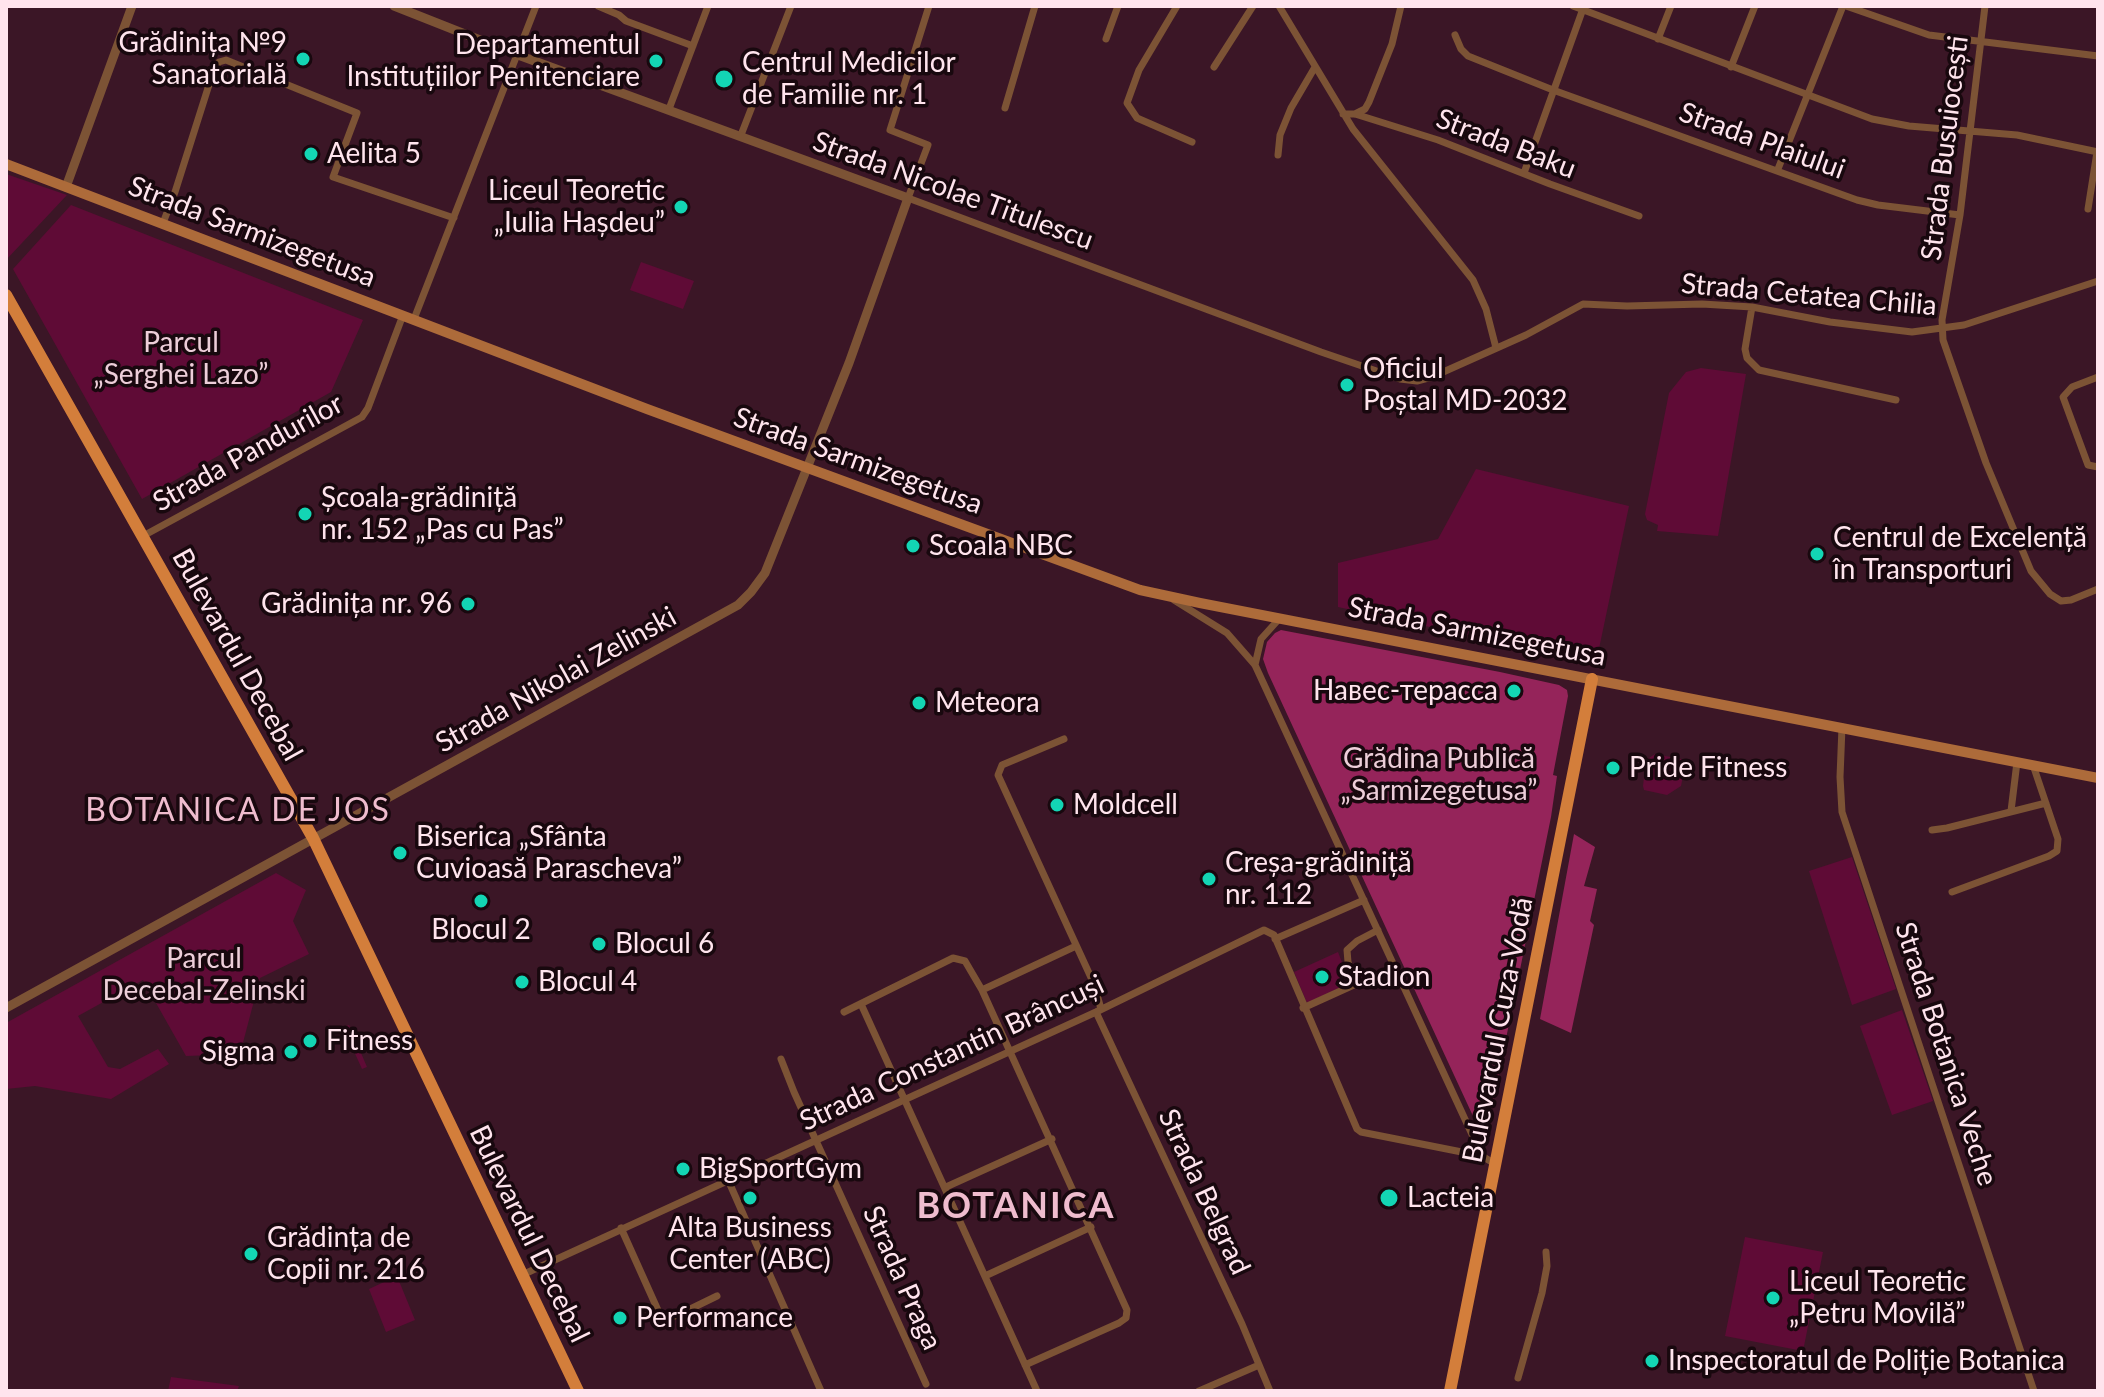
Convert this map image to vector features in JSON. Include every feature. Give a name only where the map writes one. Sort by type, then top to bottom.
[{"type":"main road","name":"Strada Sarmizegetusa","points":[[6,164],[1140,590],[2098,778]]},
{"type":"main road","name":"Bulevardul Decebal","points":[[6,295],[313,838],[578,1391]]},
{"type":"main road","name":"Bulevardul Cuza-Vodă","points":[[1451,1390],[1592,679]]},
{"type":"street","points":[[66,187],[132,6]]},
{"type":"street","name":"Strada Nicolae Titulescu","points":[[394,6],[518,55],[1391,377],[1425,379],[1496,348]]},
{"type":"street","points":[[414,319],[536,6]]},
{"type":"street","points":[[598,6],[626,21],[693,46]]},
{"type":"street","points":[[619,15],[623,6]]},
{"type":"street","points":[[669,109],[708,6]]},
{"type":"street","points":[[741,135],[791,6]]},
{"type":"street","points":[[908,198],[928,145],[890,130],[929,6]]},
{"type":"street","points":[[1005,108],[1035,6]]},
{"type":"street","points":[[1106,39],[1118,6]]},
{"type":"street","points":[[1214,67],[1253,6]]},
{"type":"street","points":[[1279,6],[1343,114],[1375,159],[1473,280],[1486,309],[1496,348]]},
{"type":"street","points":[[1355,114],[1365,109],[1369,102],[1392,44],[1401,6]]},
{"type":"street","points":[[1573,6],[1888,123],[2017,135],[2097,152],[2088,209]]},
{"type":"street","points":[[1658,39],[1671,6]]},
{"type":"street","points":[[1731,67],[1755,6]]},
{"type":"street","points":[[1778,169],[1845,6],[1913,31],[2098,56]]},
{"type":"street","name":"Strada Busuiocești","points":[[1985,6],[1960,215],[1942,330],[1953,370],[2015,537],[2039,583],[2061,601],[2098,589]]},
{"type":"street","points":[[1174,7],[1132,85],[1127,103],[1137,118],[1192,142]]},
{"type":"street","points":[[1524,173],[1583,8]]},
{"type":"street","name":"Strada Plaiului","points":[[1455,35],[1468,56],[1553,90],[1867,202],[1960,215]]},
{"type":"street","points":[[163,223],[214,69],[220,61],[226,60],[357,113],[333,177],[454,218]]},
{"type":"street","points":[[1278,155],[1280,135],[1291,108],[1315,67]]},
{"type":"street","name":"Strada Baku","points":[[1343,114],[1355,114],[1438,140],[1639,216]]},
{"type":"street","name":"Strada Nikolai Zelinski","points":[[6,1008],[738,605],[765,573],[849,363],[908,198]]},
{"type":"street","name":"Strada Cetatea Chilia","points":[[1496,348],[1583,304],[1752,307],[1830,322],[1912,332],[1942,330],[2014,311],[2098,281]]},
{"type":"street","points":[[1752,307],[1745,349],[1747,358],[1759,370],[1896,400]]},
{"type":"street","name":"Strada Pandurilor","points":[[143,536],[362,417],[403,315]]},
{"type":"street","points":[[2098,377],[2072,387],[2063,397],[2088,465],[2098,467]]},
{"type":"street","points":[[1169,597],[1227,633],[1255,665],[1482,1156]]},
{"type":"street","points":[[1255,665],[1261,639],[1279,619]]},
{"type":"street","name":"Strada Botanica Veche","points":[[1842,727],[1842,812],[2034,1391]]},
{"type":"street","name":"Strada Belgrad","points":[[1064,739],[1002,765],[997,772],[1094,984],[1098,1010],[1270,1391]]},
{"type":"street","points":[[2011,811],[2017,762]]},
{"type":"street","points":[[1952,892],[2057,851],[2058,839],[2033,765]]},
{"type":"street","points":[[1932,830],[2046,803]]},
{"type":"street","points":[[1364,900],[1275,939],[1357,1129],[1482,1156],[1495,1164]]},
{"type":"street","points":[[1303,1008],[1356,984],[1347,950],[1378,930]]},
{"type":"street","name":"Strada Constantin Brâncuși","points":[[522,1275],[1010,1052],[1259,931],[1268,931],[1275,939]]},
{"type":"street","points":[[982,990],[1076,946]]},
{"type":"street","points":[[844,1012],[953,958],[959,958],[970,967],[982,990],[1126,1305],[1126,1318],[1025,1365]]},
{"type":"street","points":[[861,1004],[1037,1391]]},
{"type":"street","name":"Strada Praga","points":[[781,1059],[926,1384]]},
{"type":"street","points":[[946,1187],[1052,1139]]},
{"type":"street","points":[[729,1182],[821,1391]]},
{"type":"street","points":[[985,1276],[1091,1227]]},
{"type":"street","points":[[621,1228],[661,1317],[678,1315],[717,1296]]},
{"type":"street","points":[[1518,1378],[1542,1293],[1546,1252]]},
{"type":"street","points":[[1199,1391],[1259,1365]]},
{"type":"green space","points":[[6,174],[67,195],[6,260]]},
{"type":"green space","name":"Parcul „Serghei Lazo”","points":[[71,205],[363,320],[331,392],[142,499],[13,269]]},
{"type":"green space","points":[[641,262],[694,281],[683,309],[630,290]]},
{"type":"green space","points":[[1701,368],[1746,374],[1718,536],[1657,531],[1658,525],[1647,520],[1645,514],[1669,393],[1686,372]]},
{"type":"green space","points":[[1476,469],[1629,506],[1596,663],[1338,607],[1338,563],[1438,539]]},
{"type":"green space","name":"Grădina Publică „Sarmizegetusa”","points":[[1281,630],[1500,672],[1559,685],[1567,690],[1553,775],[1557,776],[1551,817],[1485,1142],[1268,673],[1263,659],[1267,642]]},
{"type":"green space","points":[[1655,754],[1686,760],[1681,786],[1667,795],[1644,790],[1646,760]]},
{"type":"green space","points":[[1574,834],[1595,847],[1584,886],[1597,889],[1590,921],[1594,925],[1571,1033],[1540,1019]]},
{"type":"green space","points":[[1852,857],[1896,989],[1852,1005],[1809,871]]},
{"type":"green space","name":"Parcul Decebal-Zelinski","points":[[276,873],[306,890],[293,921],[309,954],[260,978],[240,1054],[186,1056],[143,980],[78,1016],[108,1067],[120,1069],[158,1049],[169,1064],[111,1099],[35,1086],[6,1089],[6,1023]]},
{"type":"green space","name":"Stadion","points":[[1338,952],[1350,983],[1307,1003],[1294,972]]},
{"type":"green space","points":[[1902,1010],[1933,1101],[1892,1115],[1860,1026]]},
{"type":"green space","points":[[349,1025],[367,1067],[362,1069],[343,1027]]},
{"type":"green space","points":[[1745,1237],[1823,1252],[1803,1351],[1725,1336]]},
{"type":"green space","points":[[397,1276],[415,1320],[386,1332],[369,1289]]},
{"type":"green space","points":[[171,1377],[239,1386],[237,1391],[168,1391]]},
{"type":"place","name":"Grădinița №9 Sanatorială","points":[[303,59]]},
{"type":"place","name":"Departamentul Instituțiilor Penitenciare","points":[[656,61]]},
{"type":"place","name":"Centrul Medicilor de Familie nr. 1","points":[[724,79]]},
{"type":"place","name":"Aelita 5","points":[[311,154]]},
{"type":"place","name":"Liceul Teoretic „Iulia Hașdeu”","points":[[681,207]]},
{"type":"place","name":"Oficiul Poștal MD-2032","points":[[1347,385]]},
{"type":"place","name":"Școala-grădiniță nr. 152 „Pas cu Pas”","points":[[305,514]]},
{"type":"place","name":"Scoala NBC","points":[[913,546]]},
{"type":"place","name":"Centrul de Excelență în Transporturi","points":[[1817,554]]},
{"type":"place","name":"Grădinița nr. 96","points":[[468,604]]},
{"type":"place","name":"Навес-терасса","points":[[1514,691]]},
{"type":"place","name":"Meteora","points":[[919,703]]},
{"type":"place","name":"Pride Fitness","points":[[1613,768]]},
{"type":"place","name":"Moldcell","points":[[1057,805]]},
{"type":"place","name":"Biserica „Sfânta Cuvioasă Parascheva”","points":[[400,853]]},
{"type":"place","name":"Creșa-grădiniță nr. 112","points":[[1209,879]]},
{"type":"place","name":"Blocul 2","points":[[481,901]]},
{"type":"place","name":"Blocul 6","points":[[599,944]]},
{"type":"place","name":"Stadion","points":[[1322,977]]},
{"type":"place","name":"Blocul 4","points":[[522,982]]},
{"type":"place","name":"Fitness","points":[[310,1041]]},
{"type":"place","name":"Sigma","points":[[291,1052]]},
{"type":"place","name":"BigSportGym","points":[[683,1169]]},
{"type":"place","name":"Alta Business Center (ABC)","points":[[750,1198]]},
{"type":"place","name":"Lacteia","points":[[1389,1198]]},
{"type":"place","name":"Grădința de Copii nr. 216","points":[[251,1254]]},
{"type":"place","name":"Liceul Teoretic „Petru Movilă”","points":[[1773,1298]]},
{"type":"place","name":"Performance","points":[[620,1318]]},
{"type":"place","name":"Inspectoratul de Poliție Botanica","points":[[1652,1361]]},
{"type":"district","name":"BOTANICA DE JOS","points":[[238,811]]},
{"type":"district","name":"BOTANICA","points":[[1016,1206]]}]
